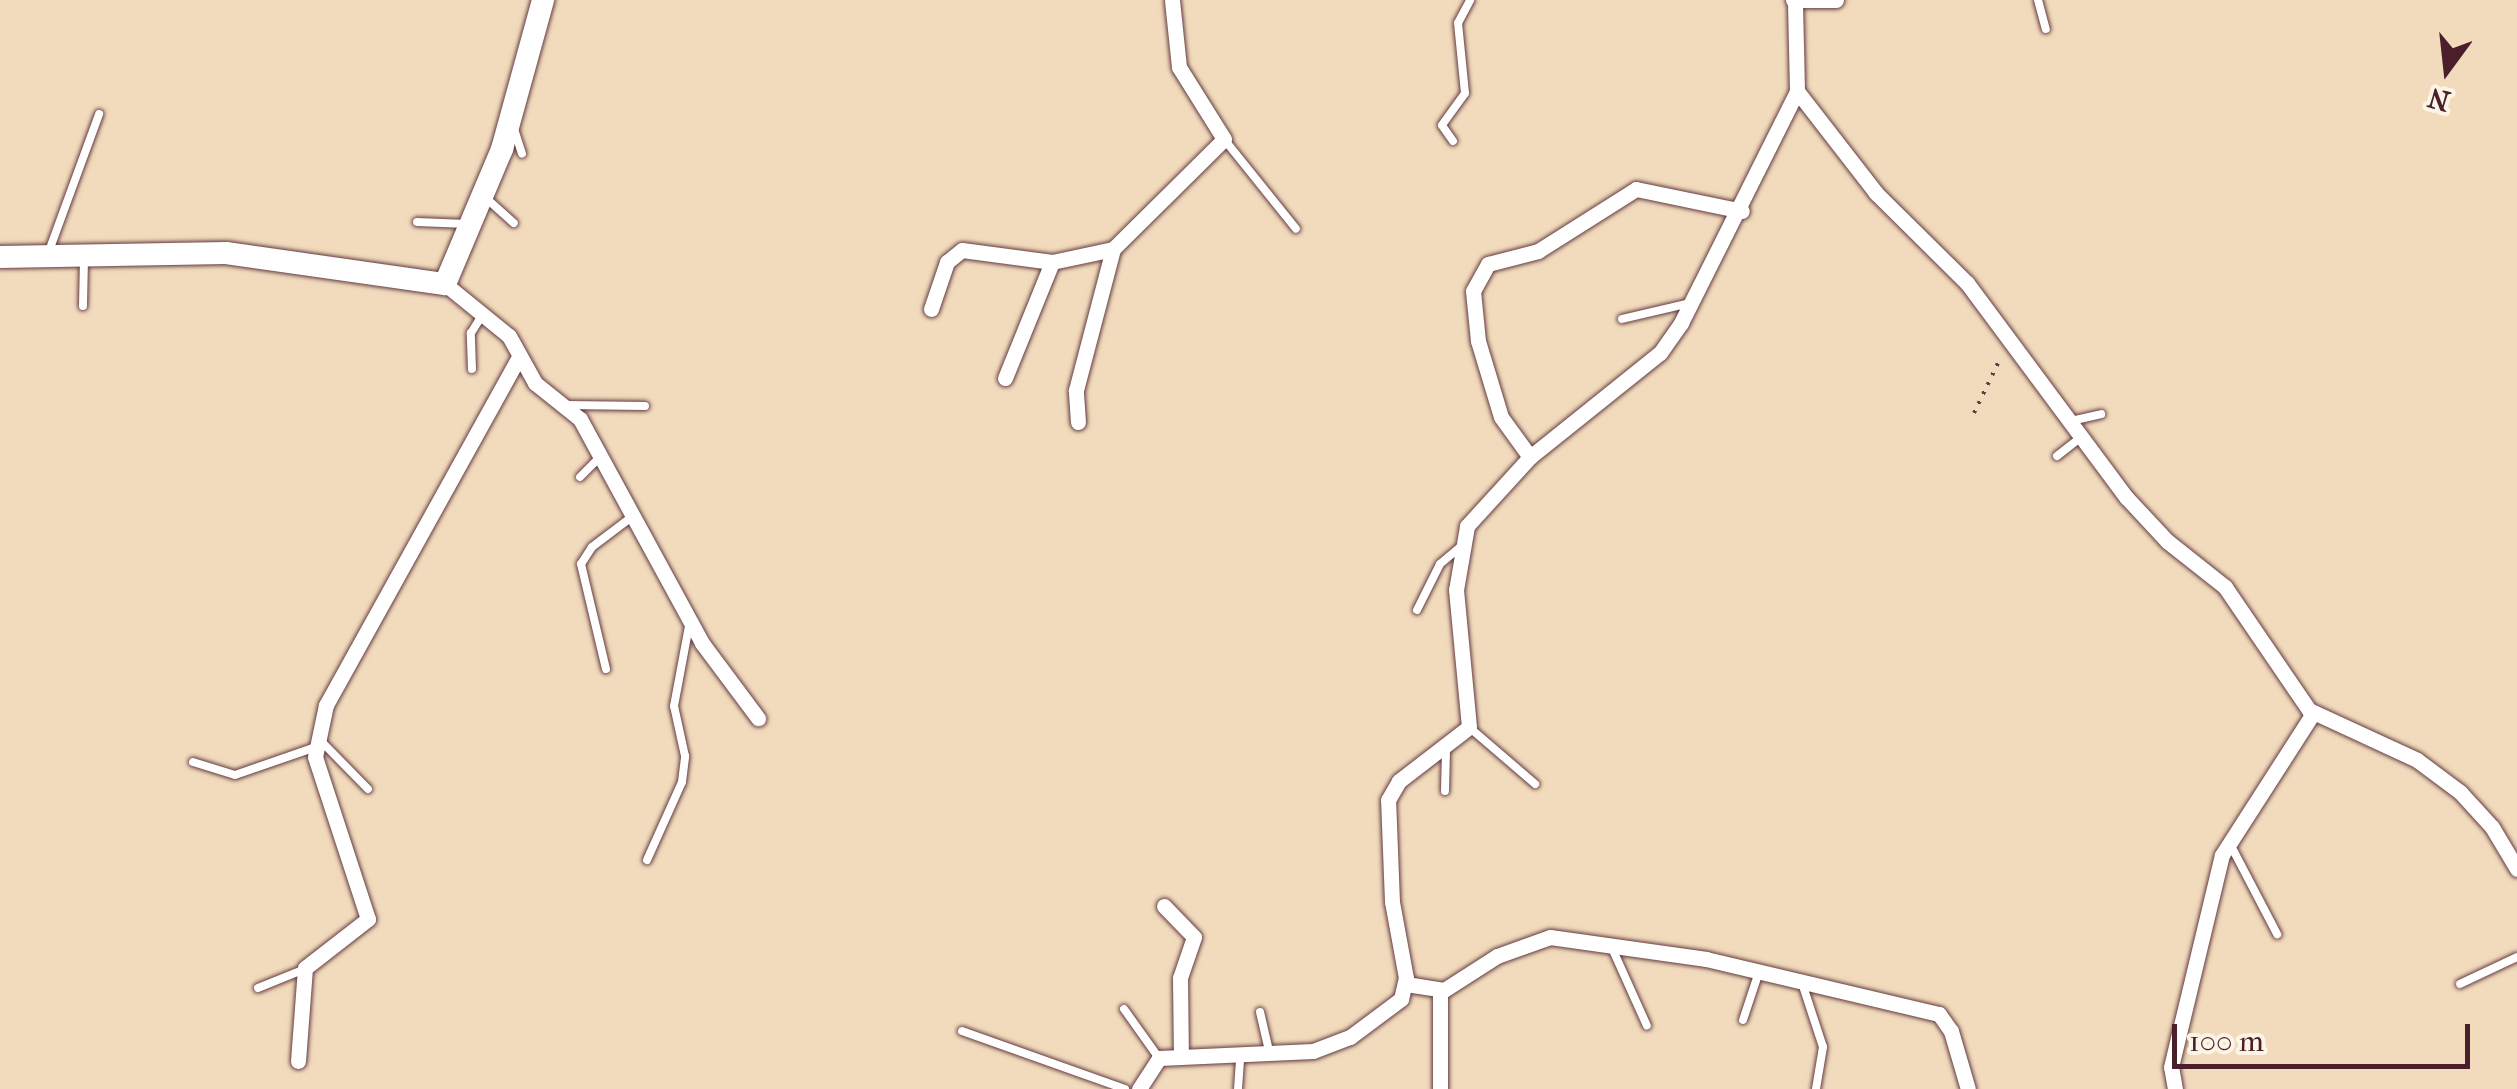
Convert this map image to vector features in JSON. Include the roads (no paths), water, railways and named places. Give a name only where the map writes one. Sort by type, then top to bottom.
[{"type":"street","points":[[446,284],[509,122],[543,0]]},
{"type":"street","points":[[1078,422],[1076,390],[1113,249],[1224,139],[1179,67],[1172,0]]},
{"type":"street","points":[[1139,1089],[1159,1058],[1240,1058],[1313,1051],[1350,1037],[1394,1008],[1406,984],[1392,902],[1388,800],[1399,781],[1446,750],[1469,727],[1456,590],[1460,547],[1478,509],[1530,457],[1660,353],[1742,211],[1797,92],[1794,0],[1836,0]]},
{"type":"street","points":[[1797,92],[1876,193],[1967,283],[2067,422],[2167,541],[2225,587],[2314,712],[2417,760],[2460,792],[2492,827],[2517,869]]},
{"type":"street","points":[[1530,457],[1501,417],[1472,313],[1473,291],[1488,264],[1538,251],[1636,189],[1742,211]]},
{"type":"street","points":[[932,309],[946,262],[962,250],[1052,262],[1113,249]]},
{"type":"street","points":[[0,257],[226,253],[446,284],[509,336],[535,383],[566,404],[602,456],[702,644],[758,718]]},
{"type":"street","points":[[1006,378],[1052,262]]},
{"type":"street","points":[[298,1061],[306,968],[368,919],[322,788],[317,741],[333,687],[520,357]]},
{"type":"street","points":[[2174,1089],[2171,1067],[2229,842],[2314,712]]},
{"type":"street","points":[[1164,906],[1194,936],[1180,978],[1181,1057]]},
{"type":"street","points":[[1406,984],[1440,991],[1534,940],[1609,942],[1760,970],[1947,1020],[1968,1089]]},
{"type":"street","points":[[1440,991],[1440,1089]]},
{"type":"lane","points":[[1454,141],[1442,124],[1465,93],[1458,23],[1470,0]]},
{"type":"lane","points":[[2038,0],[2046,30]]},
{"type":"lane","points":[[48,255],[99,114]]},
{"type":"lane","points":[[509,122],[522,154]]},
{"type":"lane","points":[[1224,139],[1296,229]]},
{"type":"lane","points":[[482,194],[514,222]]},
{"type":"lane","points":[[417,222],[469,224]]},
{"type":"lane","points":[[83,306],[84,254]]},
{"type":"lane","points":[[1622,319],[1692,302]]},
{"type":"lane","points":[[472,369],[471,334],[484,314]]},
{"type":"lane","points":[[566,404],[644,406]]},
{"type":"lane","points":[[2067,422],[2101,414]]},
{"type":"lane","points":[[2057,456],[2080,438]]},
{"type":"lane","points":[[580,477],[602,456]]},
{"type":"lane","points":[[606,669],[581,564],[592,547],[635,515]]},
{"type":"lane","points":[[1417,610],[1440,564],[1460,547]]},
{"type":"lane","points":[[647,860],[682,782],[685,756],[674,695],[690,616]]},
{"type":"lane","points":[[1469,727],[1535,784]]},
{"type":"lane","points":[[192,762],[235,775],[317,741],[368,790]]},
{"type":"lane","points":[[1445,791],[1446,750]]},
{"type":"lane","points":[[2229,842],[2277,934]]},
{"type":"lane","points":[[1609,942],[1647,1026]]},
{"type":"lane","points":[[2460,984],[2517,958]]},
{"type":"lane","points":[[258,988],[306,968]]},
{"type":"lane","points":[[1743,1020],[1760,970]]},
{"type":"lane","points":[[1800,978],[1823,1047],[1816,1089]]},
{"type":"lane","points":[[1124,1009],[1159,1058]]},
{"type":"lane","points":[[1260,1012],[1270,1055]]},
{"type":"lane","points":[[962,1031],[1126,1089]]},
{"type":"lane","points":[[1238,1089],[1240,1058]]}]
